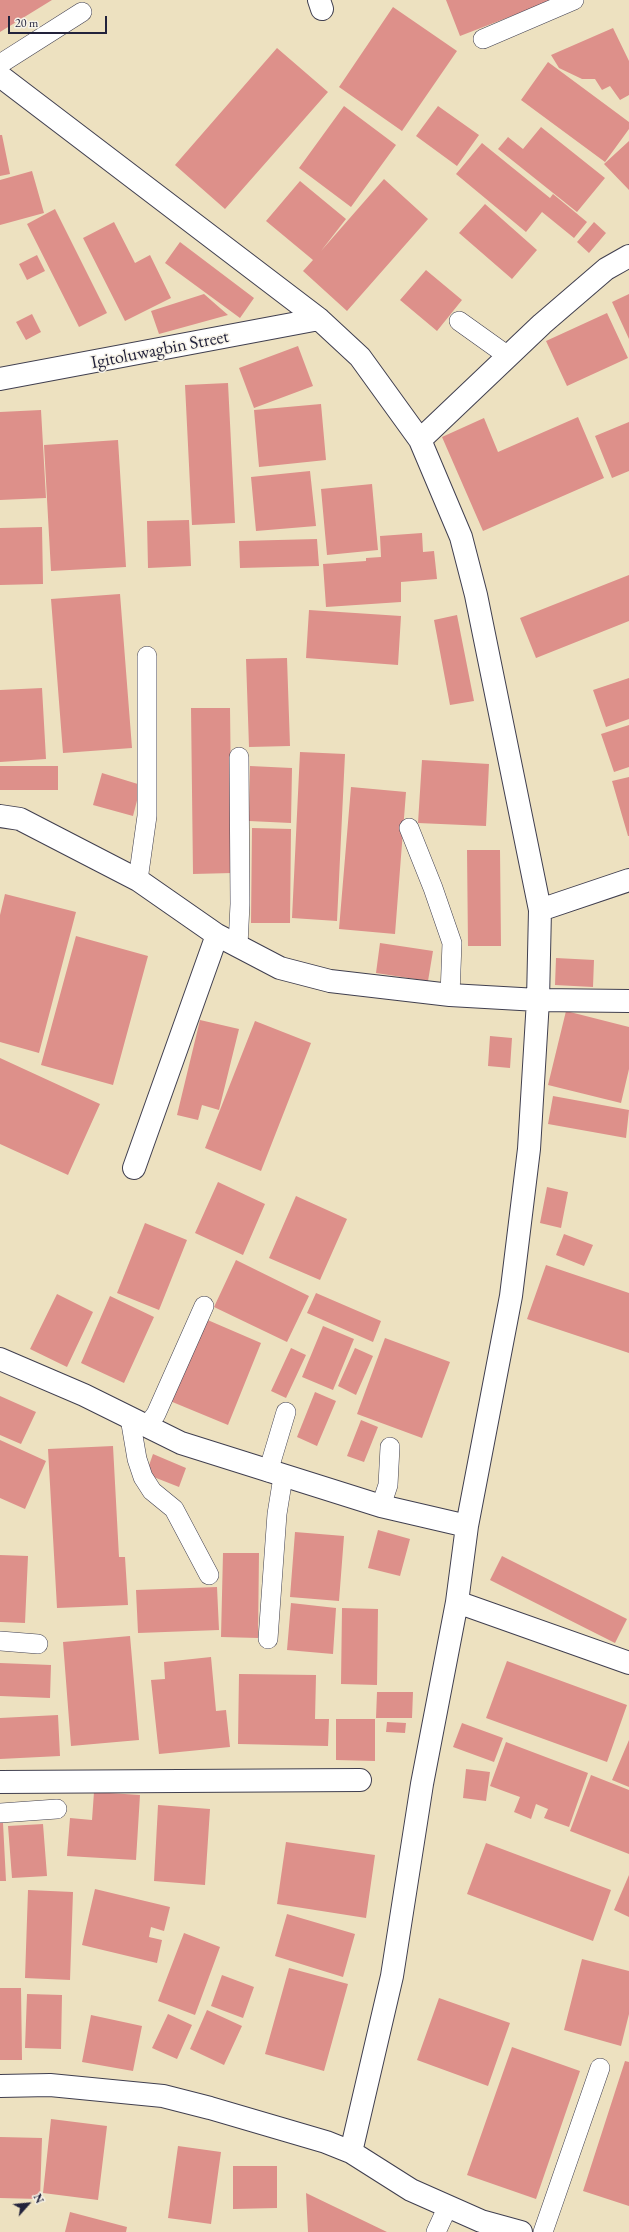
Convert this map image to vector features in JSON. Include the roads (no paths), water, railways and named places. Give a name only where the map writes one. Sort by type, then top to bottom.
[{"type":"street","points":[[0,76],[320,320],[360,357],[420,440],[463,544],[477,603],[540,910],[538,1000],[529,1149],[511,1296],[467,1526],[457,1602],[422,1784],[392,1976],[351,2152]]},
{"type":"street","points":[[420,440],[508,356],[606,269],[629,256]]},
{"type":"street","name":"Igitoluwagbin Street","points":[[0,380],[320,320]]},
{"type":"street","points":[[0,816],[20,819],[138,880],[217,935],[280,968],[330,981],[450,995],[538,1000],[629,1001]]},
{"type":"street","points":[[540,910],[629,880]]},
{"type":"street","points":[[134,1168],[217,935]]},
{"type":"street","points":[[0,1359],[84,1395],[182,1443],[275,1474],[381,1506],[467,1526]]},
{"type":"street","points":[[457,1602],[629,1663]]},
{"type":"street","points":[[0,1782],[360,1780]]},
{"type":"street","points":[[0,2086],[50,2085],[163,2096],[326,2142],[351,2152],[411,2190],[481,2220],[521,2232]]},
{"type":"lane","points":[[483,39],[574,0]]},
{"type":"lane","points":[[0,64],[82,12]]},
{"type":"lane","points":[[459,321],[508,356]]},
{"type":"lane","points":[[138,880],[148,816],[148,656]]},
{"type":"lane","points":[[238,945],[240,904],[239,757]]},
{"type":"lane","points":[[409,828],[433,888],[452,943],[450,995]]},
{"type":"lane","points":[[204,1306],[156,1414],[138,1422],[137,1459],[143,1477],[152,1491],[174,1510],[209,1575]]},
{"type":"lane","points":[[268,1639],[277,1514],[275,1474],[286,1412]]},
{"type":"lane","points":[[381,1506],[388,1485],[390,1446]]},
{"type":"lane","points":[[0,1642],[38,1644]]},
{"type":"lane","points":[[0,1813],[57,1809]]},
{"type":"lane","points":[[543,2232],[600,2068]]},
{"type":"lane","points":[[436,2232],[448,2206]]}]
